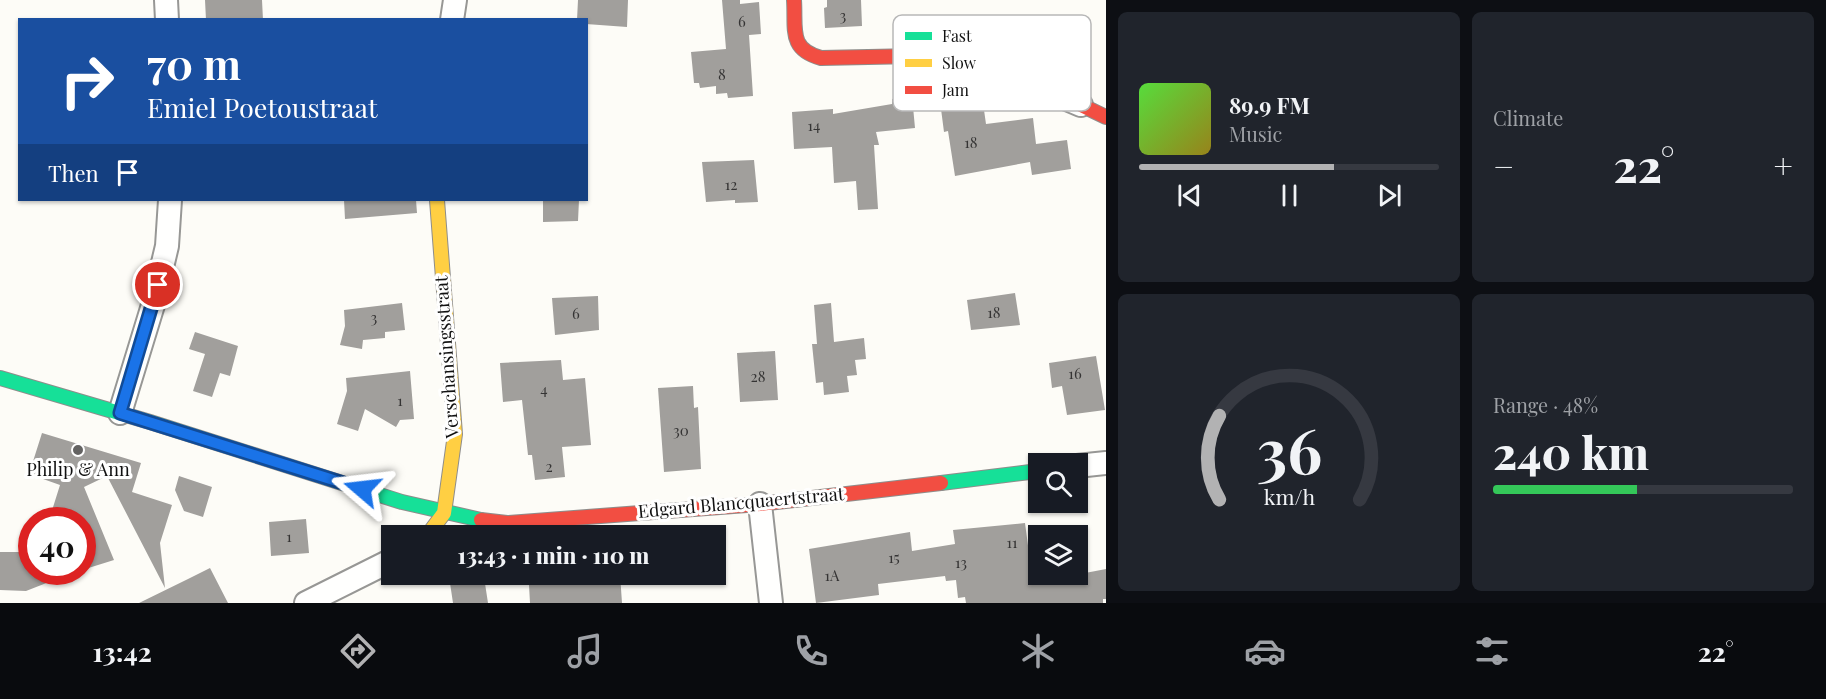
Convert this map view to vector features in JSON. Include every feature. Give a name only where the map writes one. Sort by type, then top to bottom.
[{"type":"street","points":[[166,0],[167,18]]},
{"type":"street","points":[[452,18],[455,0]]},
{"type":"street","points":[[794,0],[797,43],[806,54],[832,58],[893,57]]},
{"type":"street","points":[[1091,110],[1106,117]]},
{"type":"street","points":[[120,413],[153,305],[167,246],[170,201]]},
{"type":"street","name":"Verschansingsstraat","points":[[437,201],[455,434],[444,513]]},
{"type":"street","name":"Edgard Blancquaertstraat","points":[[0,378],[444,513],[478,521],[507,523],[760,504],[1028,472]]},
{"type":"street","points":[[1088,465],[1106,463]]},
{"type":"street","points":[[760,504],[771,603]]},
{"type":"street","points":[[435,525],[444,513]]},
{"type":"street","points":[[306,603],[381,566]]},
{"type":"building","points":[[205,0],[262,0],[263,18],[206,18]]},
{"type":"building","points":[[578,0],[628,0],[627,27],[588,24],[588,18],[577,18]]},
{"type":"building","points":[[722,0],[740,0],[740,4],[759,2],[761,34],[749,35],[753,96],[728,98],[727,93],[716,94],[716,86],[700,88],[699,83],[694,83],[691,52],[726,49]]},
{"type":"building","points":[[827,0],[861,0],[862,26],[825,28],[824,8],[827,7]]},
{"type":"building","points":[[892,99],[893,111],[913,111],[915,128],[876,132],[879,145],[874,145],[878,209],[858,210],[856,181],[834,183],[832,147],[794,149],[792,112],[833,109],[833,114],[892,104]]},
{"type":"building","points":[[941,111],[984,111],[986,124],[1033,118],[1036,144],[1067,140],[1071,169],[1032,175],[1030,162],[955,176],[948,131],[944,132]]},
{"type":"building","points":[[754,160],[758,202],[735,203],[735,200],[706,202],[702,162]]},
{"type":"building","points":[[344,201],[416,201],[417,213],[345,219]]},
{"type":"building","points":[[543,201],[579,201],[578,221],[543,222]]},
{"type":"building","points":[[1015,293],[1020,325],[971,330],[967,300]]},
{"type":"building","points":[[598,296],[599,330],[555,335],[552,298]]},
{"type":"building","points":[[402,303],[405,330],[385,332],[385,338],[363,340],[362,349],[340,345],[345,326],[344,310]]},
{"type":"building","points":[[831,303],[834,342],[864,338],[866,359],[855,360],[857,375],[847,376],[849,392],[824,395],[823,382],[816,383],[812,344],[817,344],[814,305]]},
{"type":"building","points":[[195,332],[238,346],[230,376],[220,373],[212,397],[193,391],[205,354],[189,349]]},
{"type":"building","points":[[775,351],[778,400],[740,402],[737,353]]},
{"type":"building","points":[[1096,356],[1105,410],[1067,415],[1062,386],[1052,388],[1049,363]]},
{"type":"building","points":[[561,360],[563,380],[585,378],[591,445],[562,447],[565,477],[535,480],[532,455],[528,455],[522,400],[503,402],[500,363]]},
{"type":"building","points":[[410,371],[414,419],[400,420],[396,427],[365,409],[358,431],[337,424],[347,391],[346,378]]},
{"type":"building","points":[[693,386],[694,408],[698,407],[701,469],[664,472],[658,388]]},
{"type":"building","points":[[42,433],[141,463],[132,492],[172,505],[160,543],[165,588],[107,476],[84,487],[92,507],[53,507],[60,485],[29,474]]},
{"type":"building","points":[[179,476],[212,487],[203,517],[184,511],[175,490]]},
{"type":"building","points":[[96,516],[114,560],[96,566]]},
{"type":"building","points":[[306,519],[309,553],[271,556],[269,522]]},
{"type":"building","points":[[1025,523],[1028,546],[1028,585],[1088,585],[1088,572],[1106,569],[1106,599],[1103,599],[1103,603],[966,603],[965,597],[958,598],[956,580],[946,581],[945,576],[878,584],[879,595],[816,603],[809,549],[910,532],[912,551],[955,544],[953,530]]},
{"type":"building","points":[[0,552],[18,552],[18,585],[41,585],[26,591],[0,590]]},
{"type":"building","points":[[210,568],[228,603],[139,603],[188,579]]},
{"type":"building","points":[[450,585],[485,585],[488,603],[453,603]]},
{"type":"building","points":[[529,585],[621,585],[622,603],[530,603]]},
{"type":"traffic: fast","points":[[0,378],[150,422],[402,502],[481,520]]},
{"type":"traffic: fast","points":[[941,483],[1028,472]]},
{"type":"traffic: slow","points":[[435,525],[444,513],[455,434],[437,201]]},
{"type":"traffic: jam","points":[[794,0],[798,43],[810,54],[821,58],[893,56]]},
{"type":"traffic: jam","points":[[1091,110],[1106,117]]},
{"type":"traffic: jam","points":[[481,520],[507,523],[760,504],[941,483]]},
{"type":"place","name":"Philip & Ann","points":[[78,450]]},
{"type":"route","points":[[158,285],[120,413],[362,489]]}]
